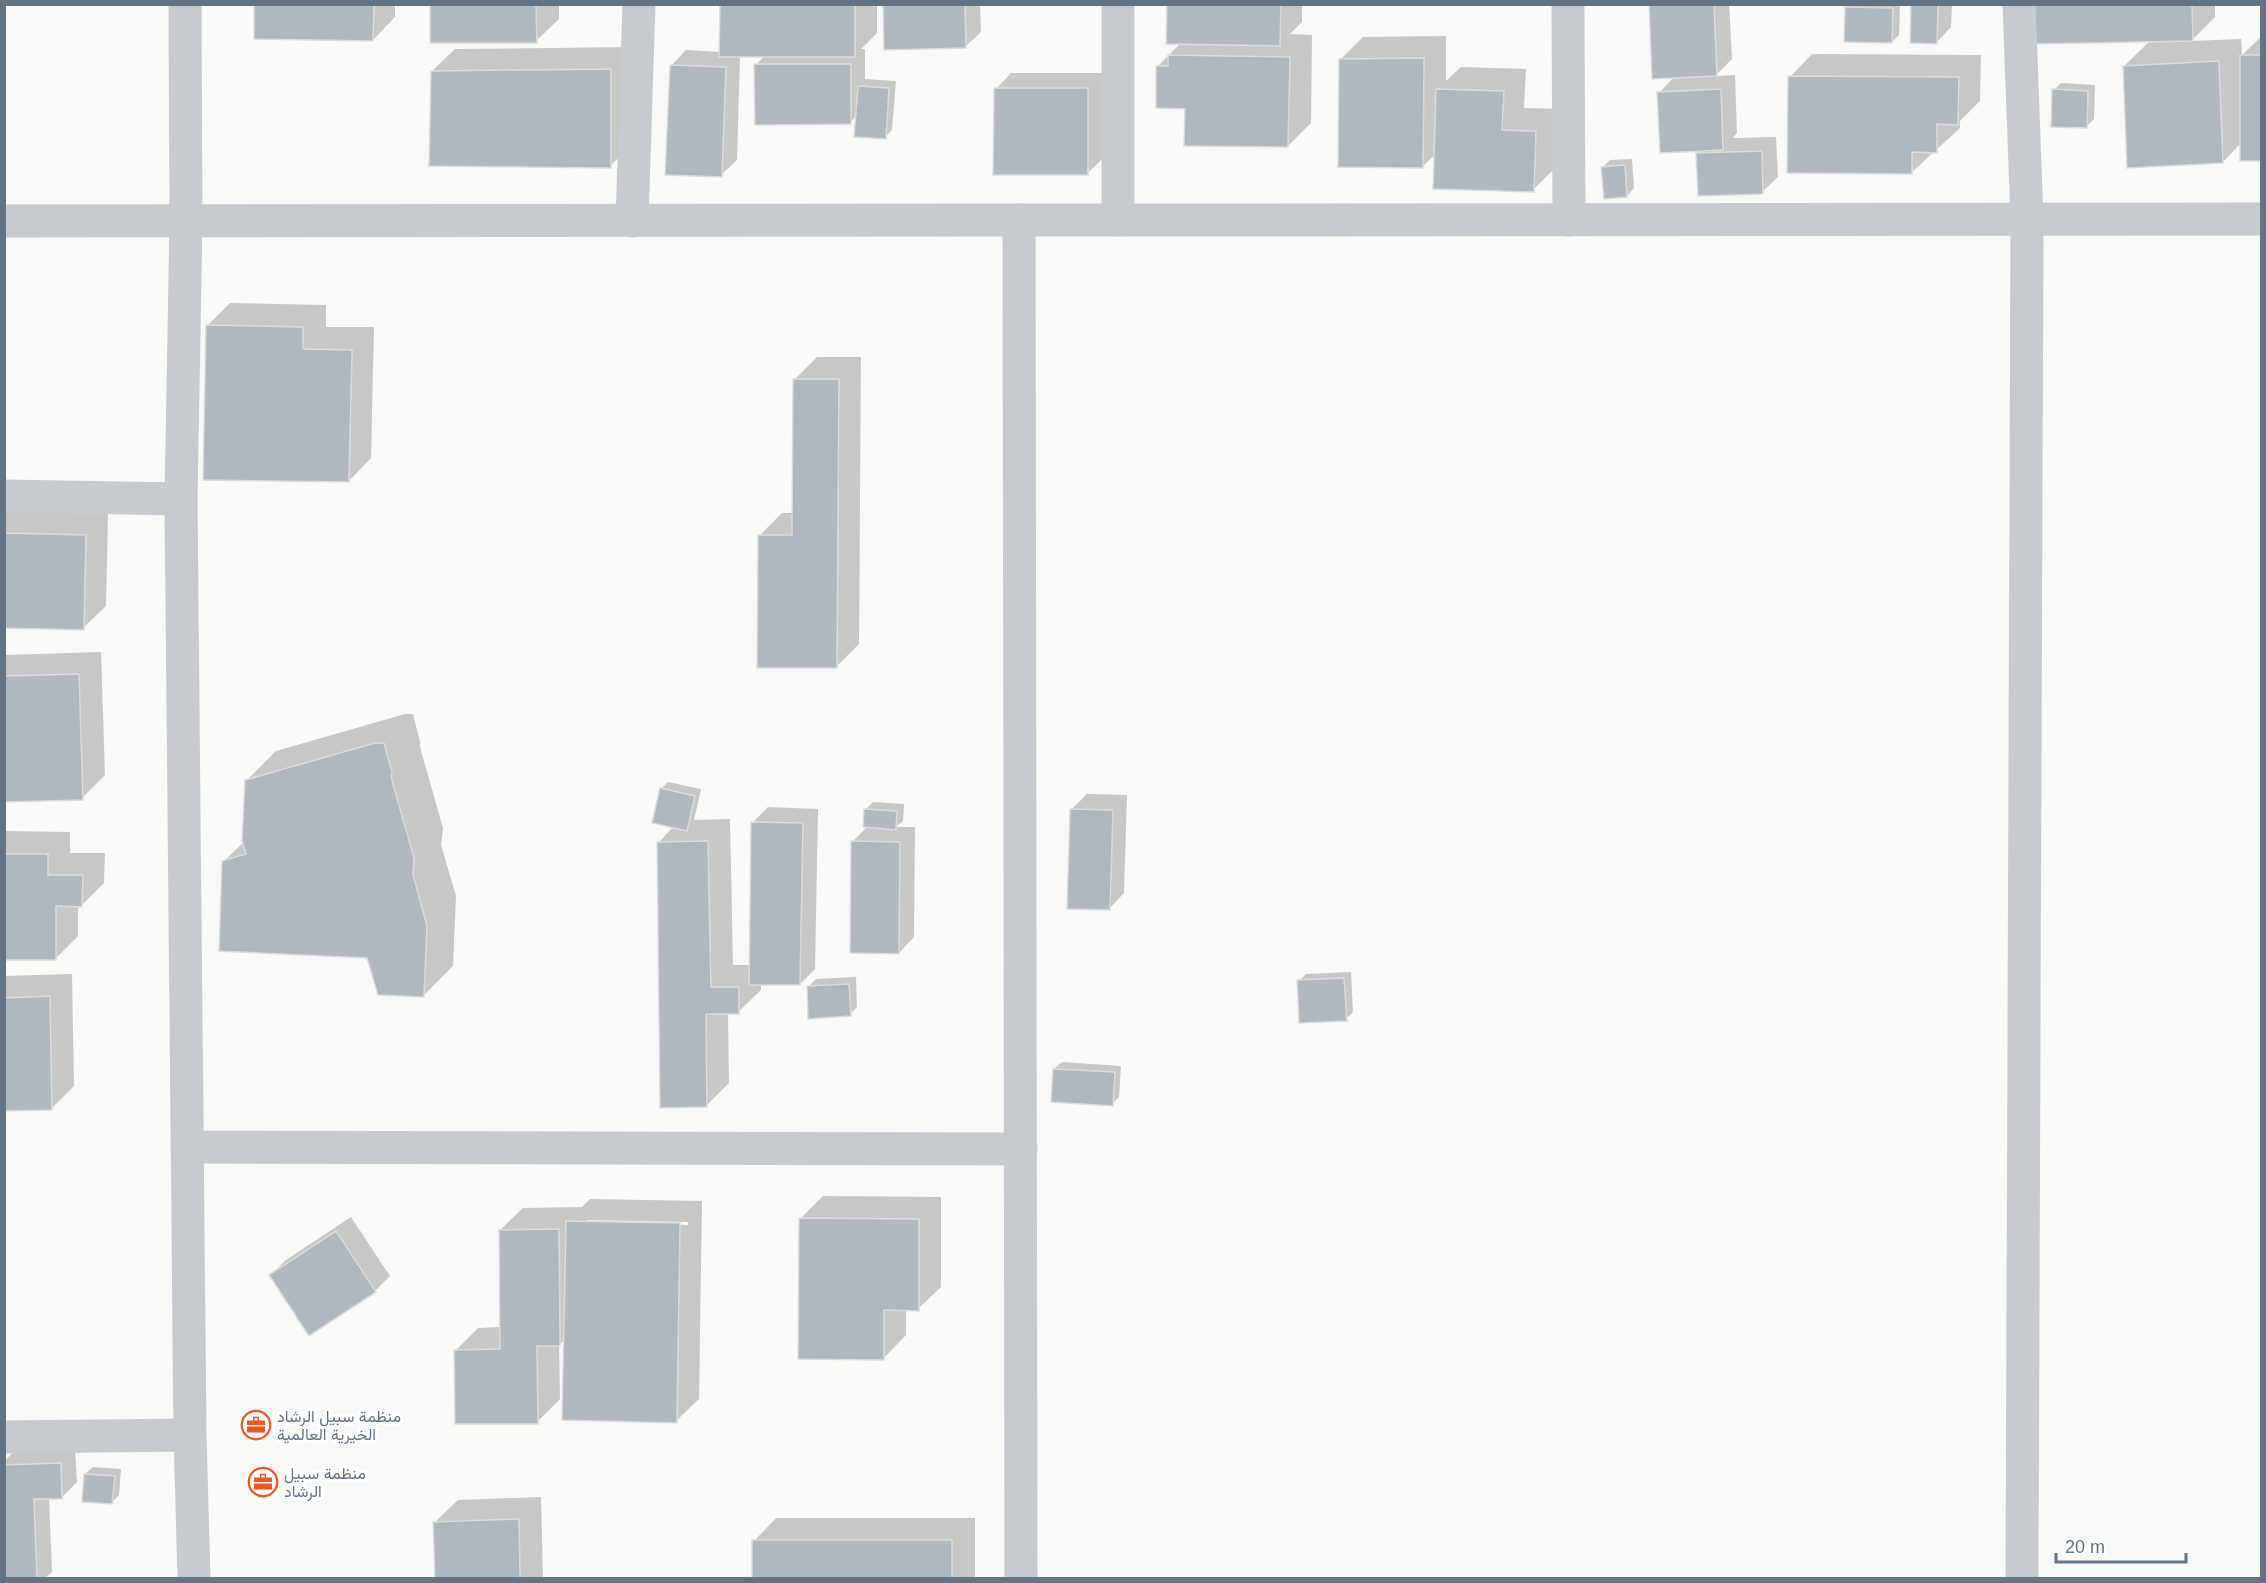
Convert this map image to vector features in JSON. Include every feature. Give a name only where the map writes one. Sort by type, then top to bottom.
[{"type":"street","points":[[185,4],[186,221],[181,499],[190,1436],[194,1578]]},
{"type":"street","points":[[632,221],[639,4]]},
{"type":"street","points":[[1118,4],[1118,220]]},
{"type":"street","points":[[1568,4],[1569,220]]},
{"type":"street","points":[[2019,4],[2027,219],[2022,1578]]},
{"type":"street","points":[[4,221],[2262,219]]},
{"type":"street","points":[[1019,220],[1021,1578]]},
{"type":"street","points":[[4,496],[181,499]]},
{"type":"street","points":[[189,1147],[1021,1149]]},
{"type":"street","points":[[4,1437],[190,1436]]},
{"type":"building","points":[[254,4],[374,4],[373,41],[254,39]]},
{"type":"building","points":[[430,4],[536,4],[537,43],[430,43]]},
{"type":"building","points":[[720,4],[855,4],[855,57],[719,57]]},
{"type":"building","points":[[883,4],[965,4],[966,48],[884,50]]},
{"type":"building","points":[[1167,4],[1281,4],[1280,46],[1166,44]]},
{"type":"building","points":[[1649,4],[1714,4],[1717,76],[1652,79]]},
{"type":"building","points":[[1911,4],[1938,4],[1937,44],[1910,43]]},
{"type":"building","points":[[2032,4],[2192,4],[2193,41],[2032,44]]},
{"type":"building","points":[[1845,7],[1893,8],[1892,43],[1844,42]]},
{"type":"building","points":[[1168,55],[1290,57],[1288,147],[1184,146],[1185,109],[1156,108],[1156,66],[1168,66]]},
{"type":"building","points":[[2240,55],[2262,55],[2262,161],[2240,161]]},
{"type":"building","points":[[1424,58],[1423,168],[1338,167],[1339,59]]},
{"type":"building","points":[[2219,61],[2223,163],[2127,168],[2123,66]]},
{"type":"building","points":[[754,64],[851,64],[851,124],[755,125]]},
{"type":"building","points":[[670,65],[726,67],[722,177],[665,175]]},
{"type":"building","points":[[611,69],[611,168],[429,166],[431,71]]},
{"type":"building","points":[[1788,76],[1959,77],[1958,125],[1937,124],[1937,153],[1912,152],[1912,174],[1787,173]]},
{"type":"building","points":[[858,86],[889,88],[886,139],[854,137]]},
{"type":"building","points":[[994,88],[1088,88],[1088,175],[993,175]]},
{"type":"building","points":[[1436,89],[1504,91],[1502,130],[1536,131],[1534,192],[1433,189]]},
{"type":"building","points":[[1721,89],[1723,150],[1660,153],[1657,92]]},
{"type":"building","points":[[2052,89],[2088,91],[2087,128],[2051,127]]},
{"type":"building","points":[[1762,151],[1763,194],[1698,196],[1696,153]]},
{"type":"building","points":[[1625,165],[1627,197],[1604,199],[1601,167]]},
{"type":"building","points":[[206,325],[303,327],[303,349],[352,350],[349,482],[203,480]]},
{"type":"building","points":[[793,379],[839,379],[837,668],[757,668],[758,535],[792,535]]},
{"type":"building","points":[[4,533],[86,535],[84,630],[4,628]]},
{"type":"building","points":[[79,674],[83,800],[4,802],[4,676]]},
{"type":"building","points":[[375,743],[384,743],[392,772],[391,777],[414,858],[413,875],[427,926],[424,997],[378,995],[367,958],[219,951],[222,861],[246,854],[242,841],[245,780]]},
{"type":"building","points":[[660,788],[695,796],[687,831],[652,823]]},
{"type":"building","points":[[864,809],[897,811],[896,830],[863,827]]},
{"type":"building","points":[[1070,809],[1113,810],[1110,910],[1067,909]]},
{"type":"building","points":[[751,822],[803,823],[800,985],[749,985]]},
{"type":"building","points":[[708,841],[711,987],[739,987],[739,1014],[706,1014],[707,1107],[660,1108],[657,842]]},
{"type":"building","points":[[851,841],[900,842],[899,954],[850,953]]},
{"type":"building","points":[[4,854],[48,854],[48,875],[83,875],[82,907],[56,906],[56,960],[4,960]]},
{"type":"building","points":[[1344,978],[1347,1021],[1299,1023],[1297,980]]},
{"type":"building","points":[[849,984],[851,1016],[808,1019],[807,986]]},
{"type":"building","points":[[50,996],[52,1110],[4,1111],[4,998]]},
{"type":"building","points":[[1053,1069],[1115,1072],[1113,1106],[1051,1102]]},
{"type":"building","points":[[799,1218],[919,1219],[919,1311],[884,1310],[884,1360],[798,1359]]},
{"type":"building","points":[[566,1221],[680,1223],[677,1423],[562,1420]]},
{"type":"building","points":[[559,1229],[560,1346],[537,1346],[538,1424],[455,1424],[454,1350],[500,1349],[499,1230]]},
{"type":"building","points":[[336,1231],[376,1292],[309,1336],[269,1275]]},
{"type":"building","points":[[61,1463],[62,1499],[34,1499],[37,1578],[4,1578],[4,1465]]},
{"type":"building","points":[[84,1474],[115,1476],[112,1504],[82,1502]]},
{"type":"building","points":[[519,1519],[520,1578],[435,1578],[433,1522]]},
{"type":"building","points":[[752,1540],[952,1540],[952,1578],[752,1578]]},
{"type":"place","name":"منظمة سبيل الرشاد الخيرية العالمية","points":[[256,1425]]},
{"type":"place","name":"منظمة سبيل الرشاد","points":[[263,1482]]}]
